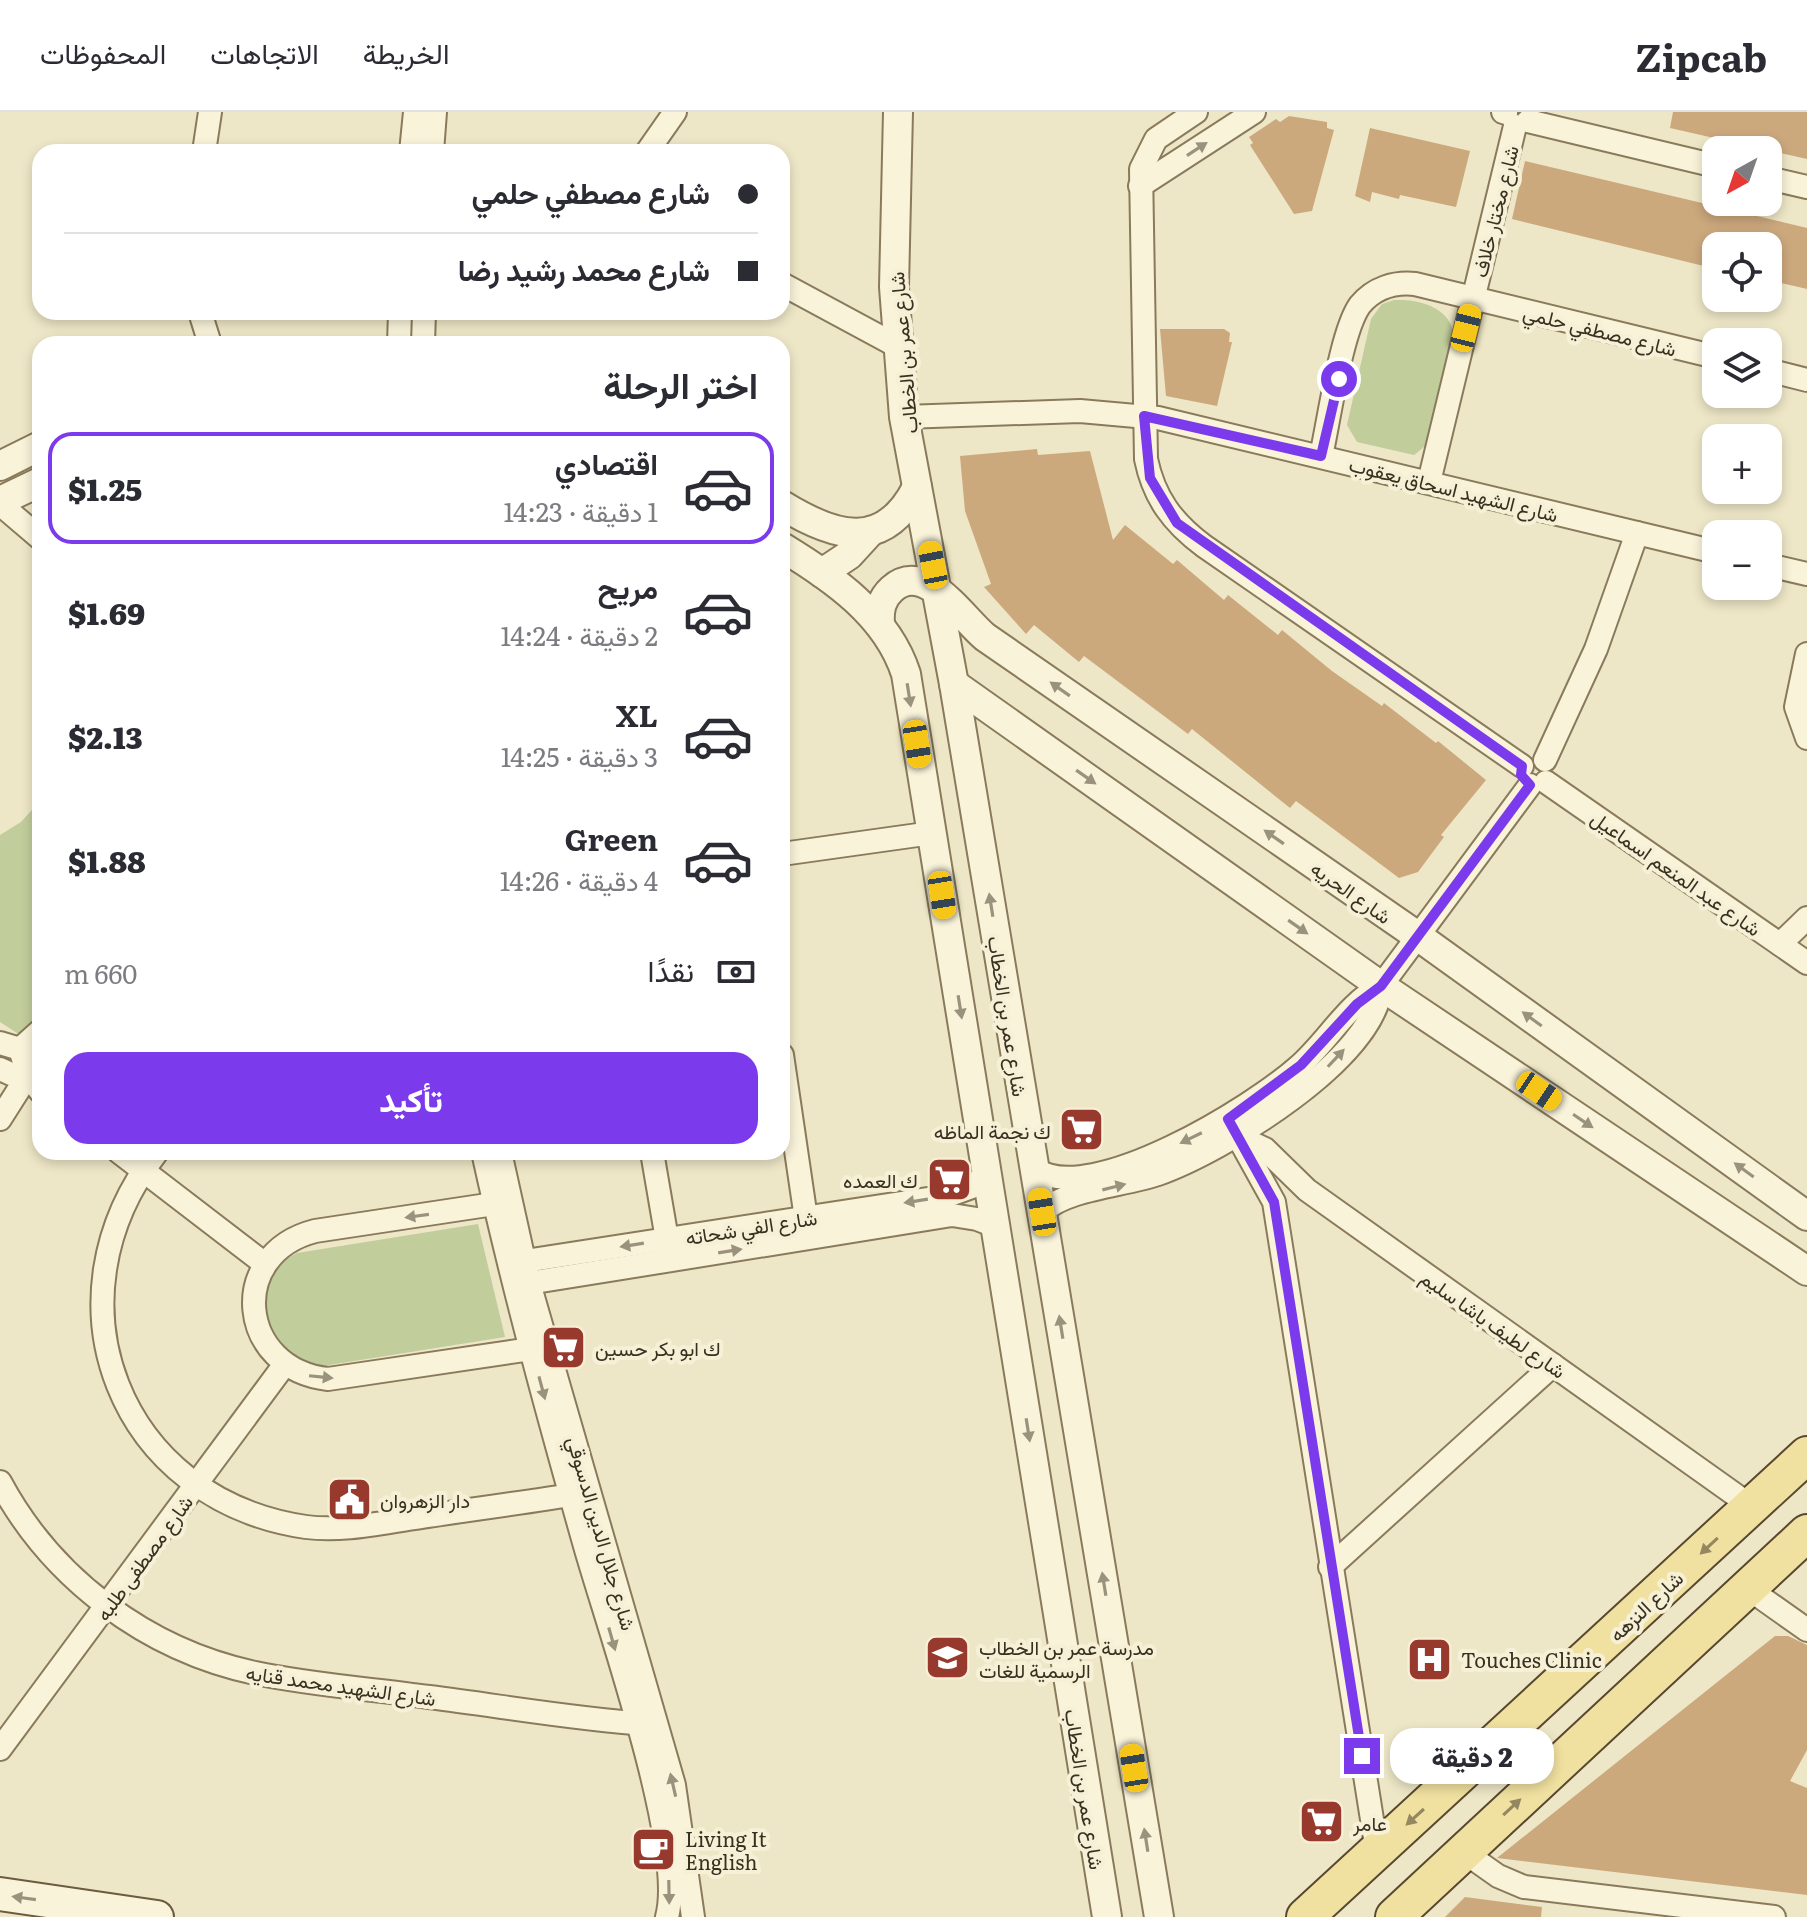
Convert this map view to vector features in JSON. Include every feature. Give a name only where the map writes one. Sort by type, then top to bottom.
[{"type":"main road","name":"شارع النزهه","points":[[1305,1917],[1807,1455]]},
{"type":"main road","points":[[1394,1917],[1807,1533]]},
{"type":"main road","points":[[0,1894],[157,1917]]},
{"type":"street","points":[[205,144],[210,112]]},
{"type":"street","points":[[412,144],[415,112]]},
{"type":"street","points":[[433,144],[435,112]]},
{"type":"street","points":[[653,144],[675,112]]},
{"type":"street","name":"شارع عمر بن الخطاب","points":[[898,112],[894,268],[904,417],[954,684],[1159,1917]]},
{"type":"street","name":"شارع عبد المنعم اسماعيل","points":[[1196,112],[1162,133],[1150,145],[1141,169],[1140,186],[1144,416],[1150,478],[1177,523],[1807,963]]},
{"type":"street","points":[[1140,186],[1254,112]]},
{"type":"street","points":[[1515,116],[1702,163]]},
{"type":"street","name":"شارع مختار خلاف","points":[[1429,482],[1515,116]]},
{"type":"street","points":[[1782,181],[1807,187]]},
{"type":"street","name":"شارع مصطفي حلمي","points":[[1321,456],[1353,320],[1367,298],[1390,285],[1407,283],[1702,354]]},
{"type":"street","points":[[790,288],[897,346]]},
{"type":"street","points":[[1782,374],[1807,380]]},
{"type":"street","name":"شارع الشهيد اسحاق يعقوب","points":[[904,417],[1080,411],[1144,416],[1702,549]]},
{"type":"street","points":[[32,450],[3,464],[32,487]]},
{"type":"street","points":[[822,573],[849,555],[871,531],[899,515],[917,487]]},
{"type":"street","points":[[32,491],[0,503],[32,531]]},
{"type":"street","points":[[790,509],[836,532],[871,531]]},
{"type":"street","points":[[1035,1169],[1064,1178],[1110,1168],[1234,1128],[1285,1105],[1329,1066],[1374,1014],[1381,986],[1536,773],[1596,649],[1637,533]]},
{"type":"street","points":[[790,552],[822,573],[880,624]]},
{"type":"street","points":[[1782,568],[1807,574]]},
{"type":"street","points":[[880,624],[881,606],[897,585],[923,582],[938,592]]},
{"type":"street","name":"شارع الحريه","points":[[938,592],[985,637],[1419,937],[1807,1216]]},
{"type":"street","name":"شارع عمر بن الخطاب","points":[[880,624],[894,643],[906,674],[1107,1917]]},
{"type":"street","points":[[1807,654],[1796,707],[1807,738]]},
{"type":"street","points":[[954,684],[1381,986],[1807,1271]]},
{"type":"street","points":[[790,853],[932,833]]},
{"type":"street","points":[[1780,944],[1807,918]]},
{"type":"street","points":[[32,1035],[10,1046],[32,1072]]},
{"type":"street","points":[[0,1069],[32,1077]]},
{"type":"street","points":[[0,1119],[32,1082]]},
{"type":"street","points":[[790,1108],[808,1228]]},
{"type":"street","points":[[1234,1128],[1274,1202],[1377,1851]]},
{"type":"street","points":[[1042,1212],[1064,1198],[1117,1187],[1175,1168],[1234,1128]]},
{"type":"street","name":"شارع لطيف باشا سليم","points":[[1234,1128],[1265,1149],[1307,1190],[1751,1506]]},
{"type":"street","points":[[130,1160],[265,1264]]},
{"type":"street","points":[[151,1160],[127,1195],[107,1251],[101,1310],[105,1340],[111,1369],[136,1423],[154,1447],[195,1485],[252,1514],[311,1528],[372,1524],[581,1493]]},
{"type":"street","name":"شارع جلال الدين الدسوقي","points":[[485,1160],[494,1204],[519,1273],[647,1724],[680,1815],[693,1917]]},
{"type":"street","name":"شارع جلال الدين الدسوقي","points":[[501,1160],[531,1349],[581,1493]]},
{"type":"street","points":[[653,1160],[668,1250]]},
{"type":"street","name":"شارع الفي شحاته","points":[[808,1228],[954,1195],[972,1187],[987,1173]]},
{"type":"street","points":[[1274,1202],[1289,1191],[1307,1190]]},
{"type":"street","points":[[494,1204],[315,1231],[292,1239],[265,1264],[255,1291],[255,1319],[267,1346],[285,1364],[300,1373],[328,1379],[531,1349]]},
{"type":"street","name":"شارع الفي شحاته","points":[[519,1273],[808,1228],[952,1215],[971,1217],[995,1226]]},
{"type":"street","name":"شارع مصطفى طلبه","points":[[0,1749],[285,1364]]},
{"type":"street","points":[[1330,1567],[1553,1365]]},
{"type":"street","name":"شارع الشهيد محمد قنايه","points":[[0,1482],[39,1541],[106,1606],[164,1641],[253,1673],[647,1724]]},
{"type":"street","points":[[1749,1589],[1807,1630]]},
{"type":"street","name":"شارع جلال الدين الدسوقي","points":[[647,1724],[668,1868],[670,1898],[667,1917]]},
{"type":"street","points":[[1464,1852],[1498,1876],[1524,1887],[1774,1917]]},
{"type":"green space","points":[[1394,300],[1412,301],[1438,310],[1450,322],[1453,331],[1429,443],[1414,455],[1357,442],[1347,425],[1371,319],[1382,304]]},
{"type":"green space","points":[[32,810],[32,1023],[20,1035],[0,1022],[0,835],[21,822]]},
{"type":"green space","points":[[478,1224],[505,1337],[323,1366],[296,1361],[267,1333],[265,1297],[270,1277],[297,1253]]},
{"type":"building","points":[[1673,112],[1807,112],[1807,159],[1782,153],[1782,136],[1705,136],[1670,128]]},
{"type":"building","points":[[1289,116],[1327,122],[1327,128],[1334,130],[1312,211],[1294,214],[1250,145],[1253,143],[1249,137],[1276,119],[1280,122]]},
{"type":"building","points":[[1370,128],[1470,151],[1456,207],[1400,195],[1399,199],[1372,192],[1370,202],[1355,196]]},
{"type":"building","points":[[1525,161],[1702,203],[1702,216],[1756,216],[1807,228],[1807,289],[1782,283],[1782,232],[1702,232],[1702,266],[1512,219]]},
{"type":"building","points":[[1160,329],[1224,329],[1230,333],[1229,342],[1232,342],[1217,406],[1166,396]]},
{"type":"building","points":[[1037,449],[1038,455],[1090,451],[1113,540],[1125,525],[1173,564],[1177,560],[1224,600],[1228,595],[1278,635],[1282,630],[1332,671],[1382,706],[1384,703],[1436,743],[1438,741],[1486,780],[1441,835],[1444,837],[1418,872],[1399,878],[1296,801],[1290,808],[1192,729],[1188,734],[1084,656],[1079,662],[1034,625],[1026,634],[984,587],[991,584],[965,511],[960,456]]},
{"type":"building","points":[[1775,1636],[1788,1636],[1807,1645],[1807,1750],[1790,1781],[1807,1788],[1807,1895],[1497,1858]]},
{"type":"building","points":[[1465,1897],[1542,1907],[1541,1917],[1445,1917]]},
{"type":"place","name":"ك نجمة الماظه","points":[[1082,1130]]},
{"type":"place","name":"ك العمده","points":[[949,1179]]},
{"type":"place","name":"ك ابو بكر حسين","points":[[564,1347]]},
{"type":"place","name":"دار الزهروان","points":[[349,1499]]},
{"type":"place","name":"مدرسة عمر بن الخطاب الرسمية للغات","points":[[948,1658]]},
{"type":"place","name":"Touches Clinic","points":[[1430,1659]]},
{"type":"place","name":"عامر","points":[[1322,1822]]},
{"type":"place","name":"Living It English","points":[[654,1850]]},
{"type":"route","points":[[1339,379],[1321,456],[1184,422],[1144,416],[1150,478],[1156,494],[1177,523],[1204,546],[1522,766],[1521,775],[1530,785],[1381,986],[1364,997],[1301,1065],[1228,1119],[1274,1202],[1362,1756]]}]
